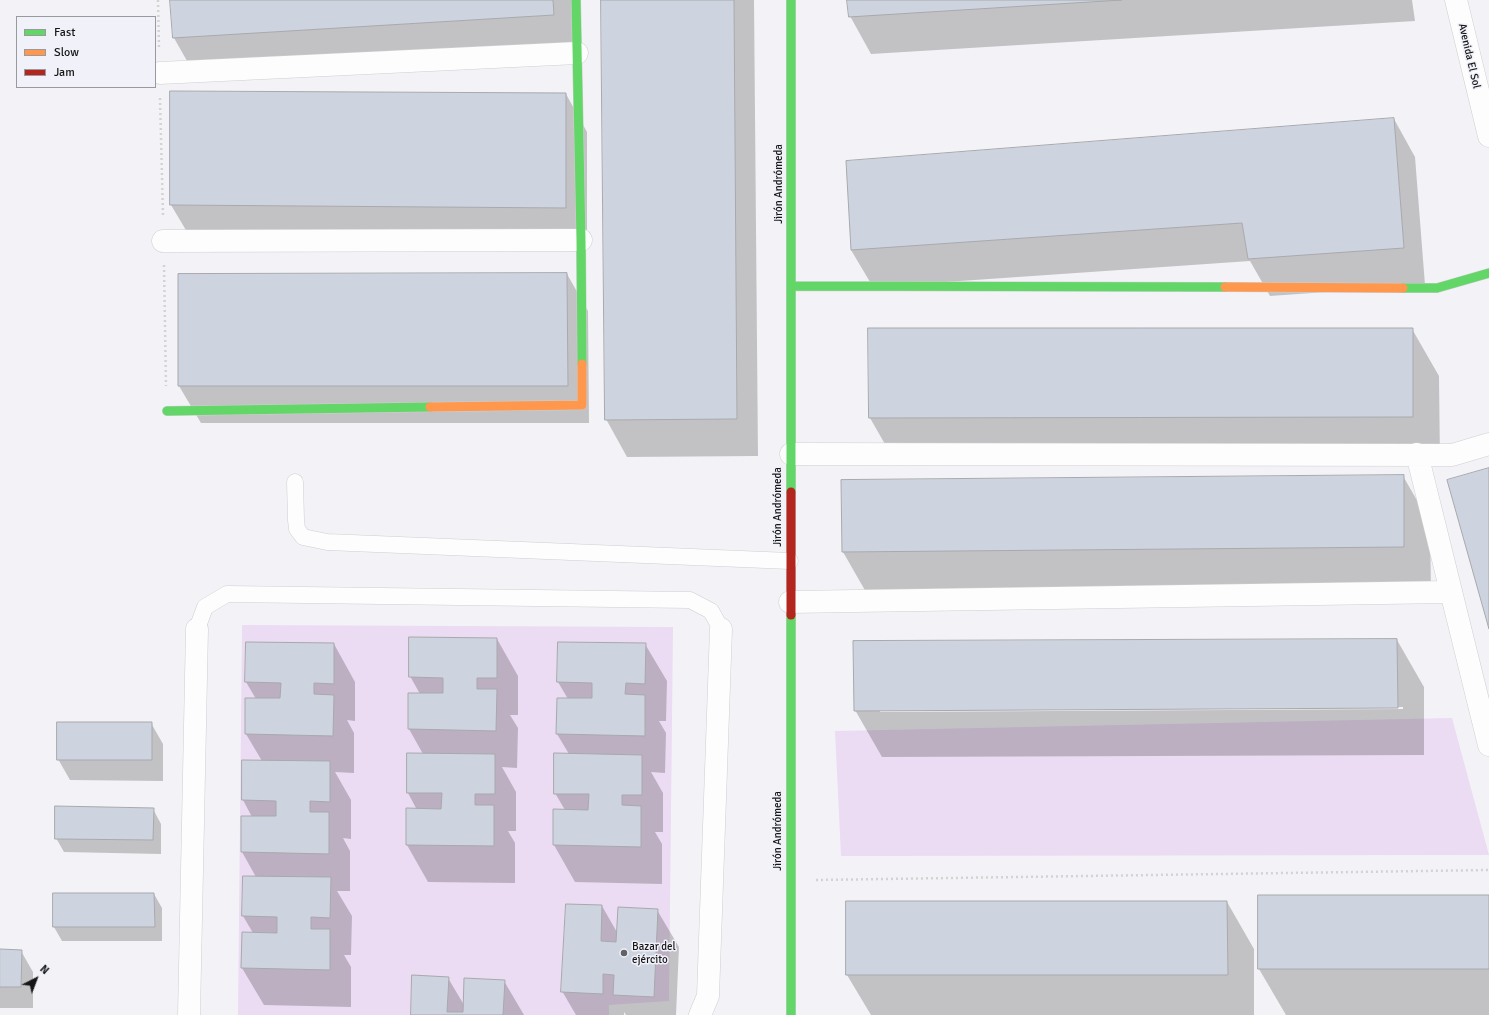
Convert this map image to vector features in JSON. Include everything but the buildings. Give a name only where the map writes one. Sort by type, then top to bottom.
[{"type":"street","points":[[167,411],[582,405],[581,240],[576,0]]},
{"type":"street","name":"Jirón Andrómeda","points":[[791,0],[791,1015]]},
{"type":"street","name":"Avenida El Sol","points":[[1456,0],[1489,136]]},
{"type":"street","points":[[160,73],[577,53]]},
{"type":"street","points":[[163,240],[581,240]]},
{"type":"street","points":[[791,286],[1437,288],[1489,272]]},
{"type":"street","points":[[790,454],[1452,455],[1489,444]]},
{"type":"street","points":[[1417,454],[1489,745]]},
{"type":"street","points":[[790,602],[1450,592]]},
{"type":"street","points":[[189,1015],[197,629]]},
{"type":"street","points":[[700,1015],[708,996],[721,629]]},
{"type":"lane","points":[[295,482],[297,529],[304,537],[328,542],[790,561]]},
{"type":"lane","points":[[197,629],[205,607],[227,594],[690,600],[711,611],[721,629]]},
{"type":"path","points":[[158,0],[167,411]]},
{"type":"path","points":[[790,880],[1489,870]]},
{"type":"shaded area","points":[[242,625],[673,627],[669,1001],[609,1005],[609,1015],[238,1015]]},
{"type":"shaded area","points":[[1452,718],[1489,855],[841,856],[835,731]]},
{"type":"traffic: fast","points":[[576,0],[582,364]]},
{"type":"traffic: fast","points":[[791,0],[791,492]]},
{"type":"traffic: fast","points":[[1403,288],[1437,288],[1489,273]]},
{"type":"traffic: fast","points":[[791,286],[1225,287]]},
{"type":"traffic: fast","points":[[167,411],[430,407]]},
{"type":"traffic: fast","points":[[791,615],[791,1015]]},
{"type":"traffic: slow","points":[[1225,287],[1403,288]]},
{"type":"traffic: slow","points":[[430,407],[582,405],[582,364]]},
{"type":"traffic: jam","points":[[791,492],[791,615]]},
{"type":"place","name":"Bazar del ejército","points":[[624,953]]}]
